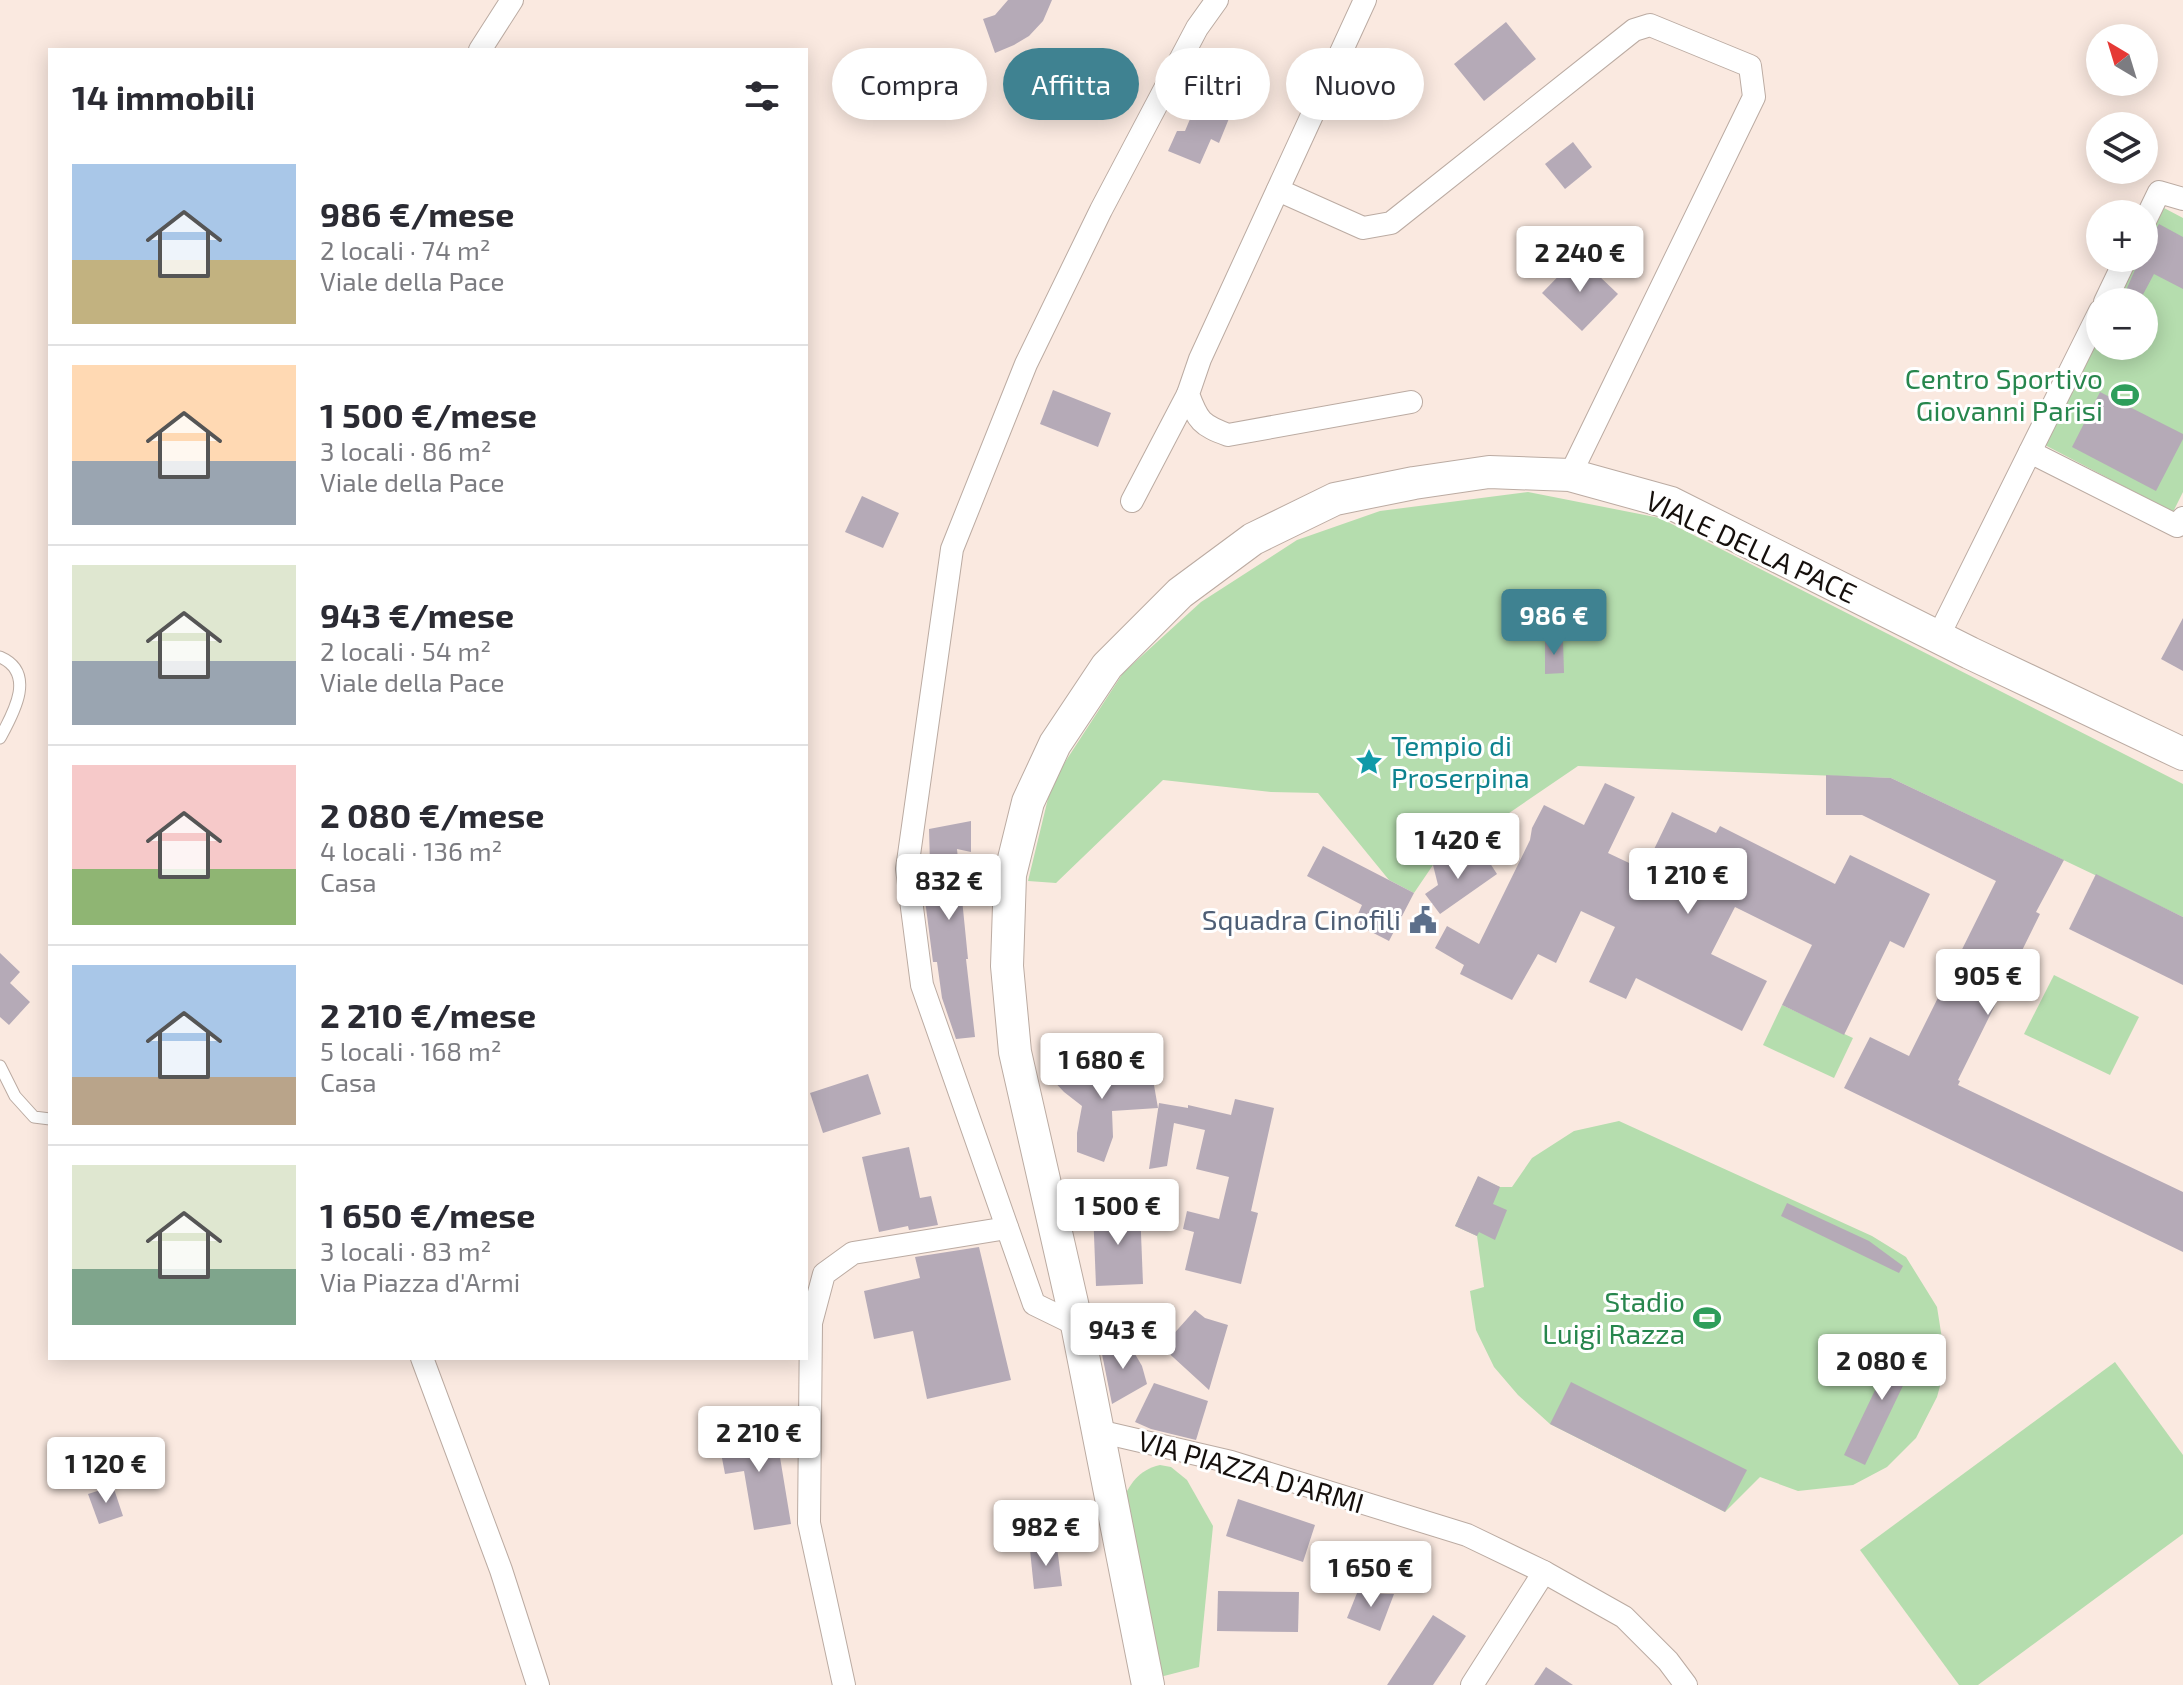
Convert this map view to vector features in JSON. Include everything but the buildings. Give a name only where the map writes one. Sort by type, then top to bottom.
[{"type":"main road","name":"VIALE DELLA PACE","points":[[1148,1685],[1077,1325],[1015,1052],[1007,966],[1010,875],[1028,802],[1055,744],[1107,666],[1180,593],[1253,539],[1335,499],[1489,472],[1570,475],[1671,503],[1938,637],[2183,754]]},
{"type":"street","points":[[481,48],[512,0]]},
{"type":"street","points":[[1077,1325],[1034,1304],[922,985],[907,869],[952,549],[1026,364],[1107,197],[1197,28],[1217,0]]},
{"type":"street","points":[[1132,501],[1188,394],[1200,359],[1365,0]]},
{"type":"street","points":[[1278,190],[1363,228],[1391,223],[1634,30],[1650,25],[1750,66],[1754,97],[1570,475]]},
{"type":"street","points":[[2155,200],[2159,192],[2183,199]]},
{"type":"street","points":[[1938,637],[2086,339]]},
{"type":"street","points":[[1188,394],[1197,418],[1206,427],[1228,435],[1411,402]]},
{"type":"street","points":[[2030,452],[2177,526],[2183,518]]},
{"type":"street","points":[[844,1685],[809,1523],[811,1323],[824,1274],[853,1253],[1007,1228]]},
{"type":"street","points":[[423,1360],[501,1570],[538,1685]]},
{"type":"street","name":"VIA PIAZZA D'ARMI","points":[[1098,1431],[1231,1462],[1467,1535],[1544,1572],[1624,1617],[1668,1661],[1686,1685]]},
{"type":"street","points":[[1472,1685],[1544,1572]]},
{"type":"lane","points":[[0,657],[9,661],[20,679],[18,703],[0,738]]},
{"type":"lane","points":[[0,1066],[15,1096],[34,1117],[48,1119]]},
{"type":"green space","name":"Centro Sportivo Giovanni Parisi","points":[[2164,208],[2183,218],[2183,492],[2173,512],[2041,443],[2086,357],[2086,360],[2158,360],[2158,288],[2122,288],[2131,272],[2158,272],[2158,220]]},
{"type":"green space","points":[[1528,492],[1660,518],[2183,784],[2183,917],[1891,778],[1578,766],[1433,865],[1414,893],[1389,880],[1318,793],[1271,792],[1163,780],[1056,883],[1028,881],[1052,782],[1123,673],[1201,602],[1297,540],[1380,511]]},
{"type":"green space","points":[[2054,975],[2139,1017],[2110,1075],[2024,1034]]},
{"type":"green space","points":[[1782,1005],[1853,1038],[1834,1078],[1763,1045]]},
{"type":"green space","name":"Stadio Luigi Razza","points":[[1619,1121],[1872,1236],[1906,1257],[1937,1307],[1946,1364],[1937,1397],[1916,1438],[1887,1467],[1853,1485],[1798,1491],[1760,1477],[1725,1512],[1550,1424],[1518,1395],[1494,1367],[1476,1330],[1470,1291],[1484,1287],[1477,1236],[1455,1226],[1478,1177],[1500,1187],[1512,1187],[1532,1158],[1574,1131]]},
{"type":"green space","points":[[2115,1362],[2183,1455],[2183,1534],[1978,1685],[1959,1685],[1860,1550]]},
{"type":"green space","points":[[1160,1465],[1171,1467],[1187,1480],[1213,1526],[1199,1667],[1156,1678],[1121,1503],[1136,1479],[1146,1470]]},
{"type":"place","name":"Centro Sportivo Giovanni Parisi","points":[[2125,395]]},
{"type":"place","name":"Tempio di Proserpina","points":[[1369,762]]},
{"type":"place","name":"Squadra Cinofili","points":[[1423,920]]},
{"type":"place","name":"Stadio Luigi Razza","points":[[1707,1318]]}]
